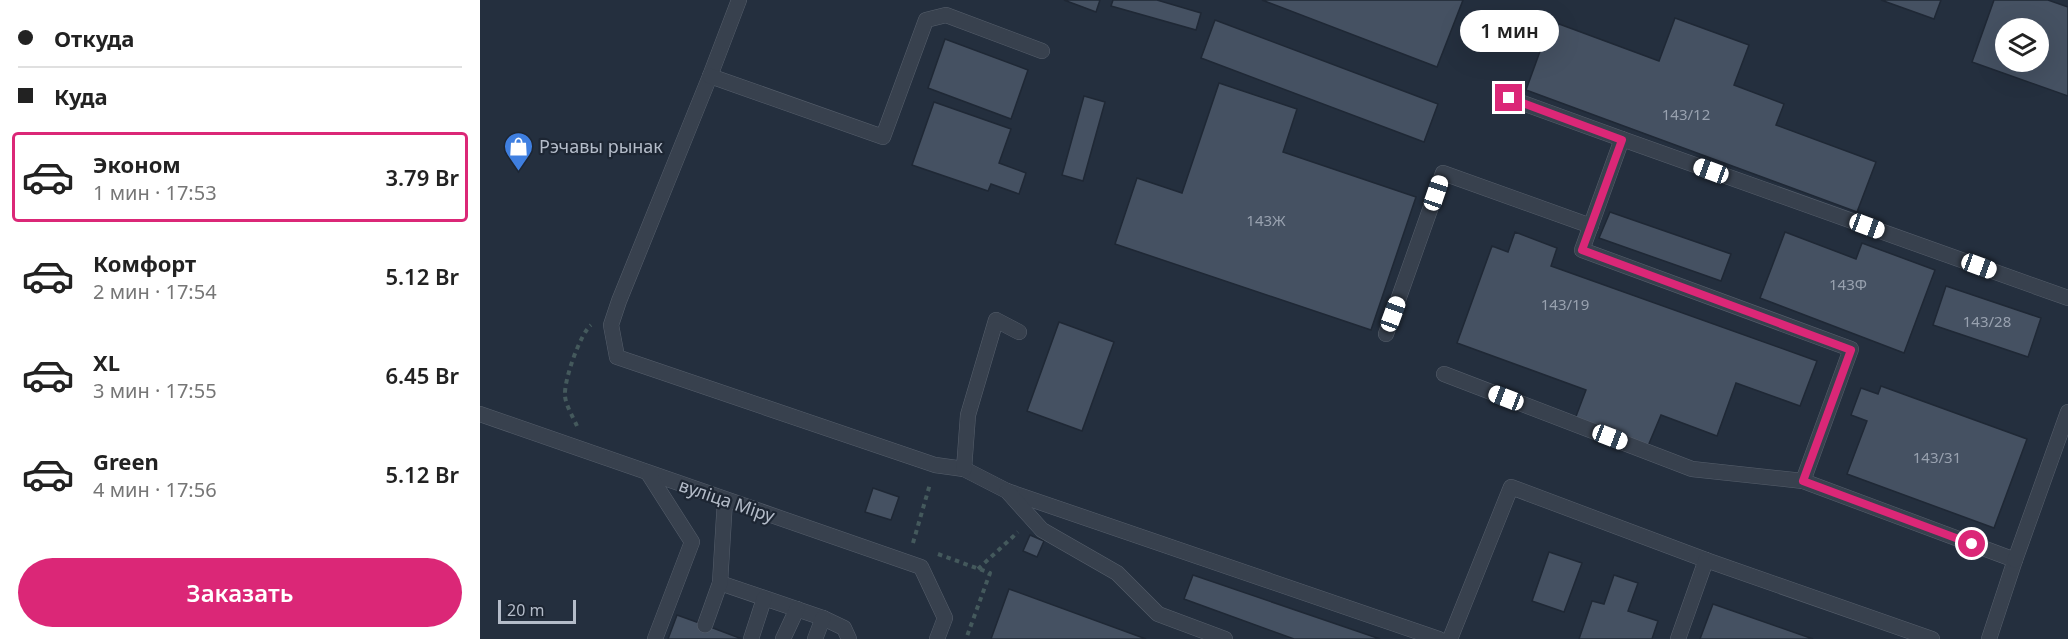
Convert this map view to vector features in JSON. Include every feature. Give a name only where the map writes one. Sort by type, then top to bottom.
[{"type":"lane","points":[[739,0],[619,301],[611,326],[617,357],[935,465],[964,469],[1007,490],[1439,639]]},
{"type":"lane","points":[[710,76],[883,137],[926,20],[946,15],[1042,51]]},
{"type":"lane","points":[[1509,98],[2068,298]]},
{"type":"lane","points":[[1622,140],[1582,250],[1851,350],[1803,481]]},
{"type":"lane","points":[[1386,334],[1443,173],[1591,226]]},
{"type":"lane","points":[[964,469],[968,415],[996,320],[1019,332]]},
{"type":"lane","points":[[1444,374],[1692,469],[1803,481],[2015,560]]},
{"type":"lane","points":[[1989,639],[2068,412]]},
{"type":"lane","name":"вуліца Міру","points":[[480,414],[921,567],[945,618],[937,639]]},
{"type":"lane","points":[[648,473],[692,542],[655,639]]},
{"type":"lane","points":[[1450,639],[1511,488],[1706,560],[1932,639]]},
{"type":"lane","points":[[1007,490],[1042,530],[1117,573],[1158,614],[1225,639]]},
{"type":"lane","points":[[705,625],[720,583],[725,500]]},
{"type":"lane","points":[[1678,639],[1706,560]]},
{"type":"lane","points":[[720,583],[823,618],[844,628],[849,639]]},
{"type":"lane","points":[[752,639],[764,599]]},
{"type":"lane","points":[[783,639],[796,609]]},
{"type":"lane","points":[[815,639],[823,618]]},
{"type":"path","points":[[577,427],[565,395],[573,357],[586,329],[619,301]]},
{"type":"path","points":[[923,549],[912,545],[935,465]]},
{"type":"path","points":[[978,569],[1032,519]]},
{"type":"path","points":[[934,553],[990,573],[966,639]]},
{"type":"building","points":[[1064,0],[1100,0],[1096,12]]},
{"type":"building","points":[[1113,0],[1157,0],[1201,13],[1196,30],[1111,6]]},
{"type":"building","points":[[1262,0],[1463,0],[1437,67]]},
{"type":"building","points":[[1881,0],[1941,0],[1934,19]]},
{"type":"building","points":[[1994,0],[2048,0],[2068,7],[2068,96],[2000,72],[2049,72],[2049,18],[1995,18],[1995,70],[1972,62]]},
{"type":"building","points":[[1675,18],[1749,45],[1734,85],[1784,104],[1776,125],[1876,162],[1857,212],[1526,90],[1551,21],[1659,61]]},
{"type":"building","points":[[1215,20],[1438,104],[1424,142],[1201,58]]},
{"type":"building","points":[[945,39],[1028,70],[1011,119],[928,88]]},
{"type":"building","points":[[1219,83],[1297,109],[1283,152],[1416,197],[1371,330],[1115,244],[1137,178],[1182,193]]},
{"type":"building","points":[[1084,96],[1105,102],[1083,181],[1062,175]]},
{"type":"building","points":[[934,102],[1011,129],[999,163],[1026,173],[1019,194],[991,184],[988,191],[912,165]]},
{"type":"building","points":[[1610,212],[1731,254],[1721,281],[1599,238]]},
{"type":"building","points":[[1515,232],[1557,248],[1551,266],[1817,361],[1800,406],[1736,383],[1717,436],[1661,415],[1648,446],[1575,419],[1586,390],[1457,343],[1492,246],[1508,252]]},
{"type":"building","points":[[1785,232],[1856,259],[1862,243],[1935,270],[1904,353],[1760,298]]},
{"type":"building","points":[[1946,286],[2041,318],[2028,357],[1933,325]]},
{"type":"building","points":[[1059,322],[1114,342],[1082,431],[1027,411]]},
{"type":"building","points":[[1881,386],[2027,439],[1994,528],[1847,474],[1867,421],[1851,415],[1861,388],[1878,394]]},
{"type":"building","points":[[873,488],[899,497],[891,520],[865,512]]},
{"type":"building","points":[[1030,535],[1044,541],[1037,557],[1023,551]]},
{"type":"building","points":[[1549,552],[1582,563],[1564,612],[1532,601]]},
{"type":"building","points":[[1193,575],[1380,639],[1294,639],[1184,599]]},
{"type":"building","points":[[1614,575],[1638,583],[1628,611],[1658,621],[1652,639],[1579,639],[1592,601],[1604,604]]},
{"type":"building","points":[[1009,589],[1146,639],[991,639]]},
{"type":"building","points":[[1713,604],[1813,639],[1700,639]]},
{"type":"building","points":[[677,615],[705,625],[742,639],[668,639]]},
{"type":"place","name":"Рэчавы рынак","points":[[518,172]]},
{"type":"route","points":[[1509,98],[1622,140],[1582,250],[1851,350],[1803,481],[1972,544]]}]
